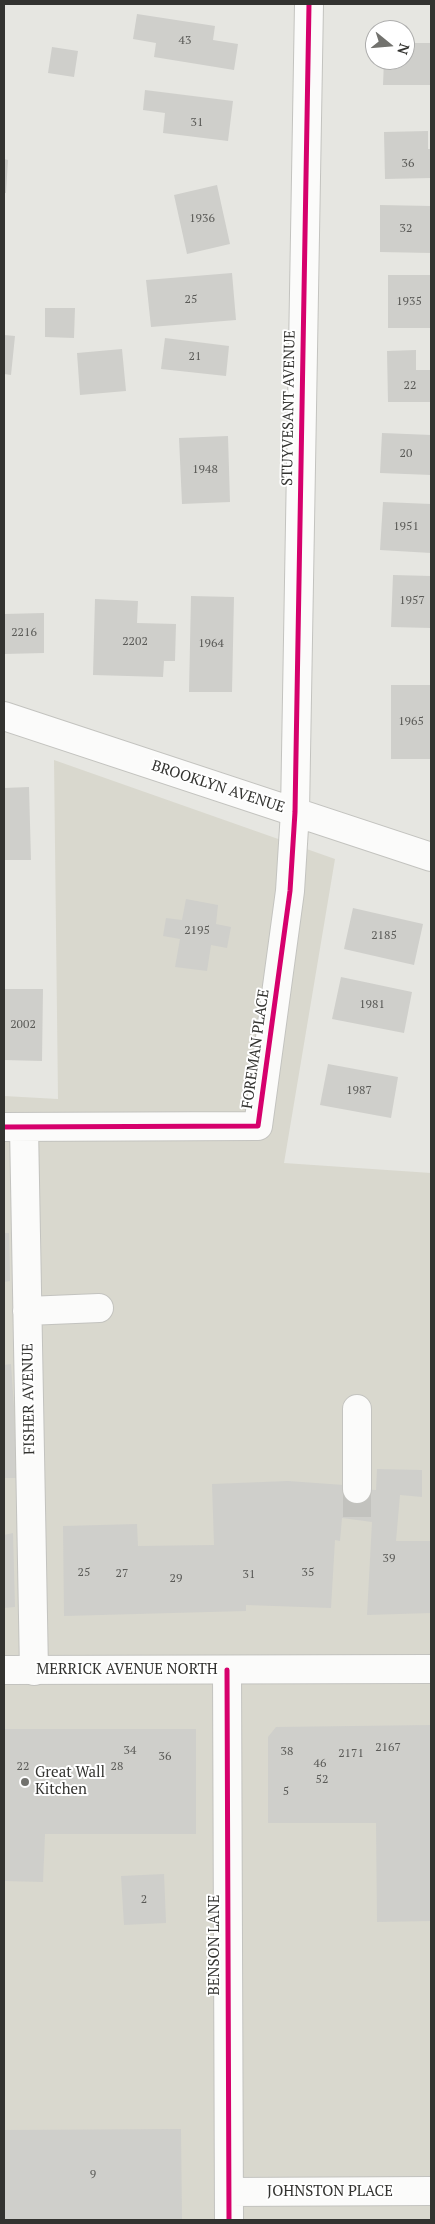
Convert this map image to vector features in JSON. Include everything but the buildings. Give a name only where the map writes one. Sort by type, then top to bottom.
[{"type":"street","name":"STUYVESANT AVENUE","points":[[295,812],[308,4]]},
{"type":"street","name":"BROOKLYN AVENUE","points":[[4,716],[431,857]]},
{"type":"street","name":"FOREMAN PLACE","points":[[14,1127],[258,1126],[290,891],[295,812]]},
{"type":"street","name":"FISHER AVENUE","points":[[14,1127],[27,1311],[34,1671]]},
{"type":"street","points":[[27,1311],[99,1308]]},
{"type":"street","points":[[357,1489],[358,1409]]},
{"type":"street","name":"MERRICK AVENUE NORTH","points":[[4,1670],[431,1669]]},
{"type":"street","name":"BENSON LANE","points":[[227,1670],[229,2220]]},
{"type":"street","name":"JOHNSTON PLACE","points":[[229,2192],[431,2191]]},
{"type":"shaded area","points":[[54,760],[335,859],[284,1163],[431,1173],[431,2220],[4,2220],[4,1096],[58,1099]]},
{"type":"tunnel","points":[[357,1489],[357,1520]]},
{"type":"cycle path","points":[[4,1127],[258,1126],[290,891],[295,812],[309,4]]},
{"type":"cycle path","points":[[227,1670],[229,2220]]},
{"type":"place","name":"Great Wall Kitchen","points":[[25,1782]]}]
